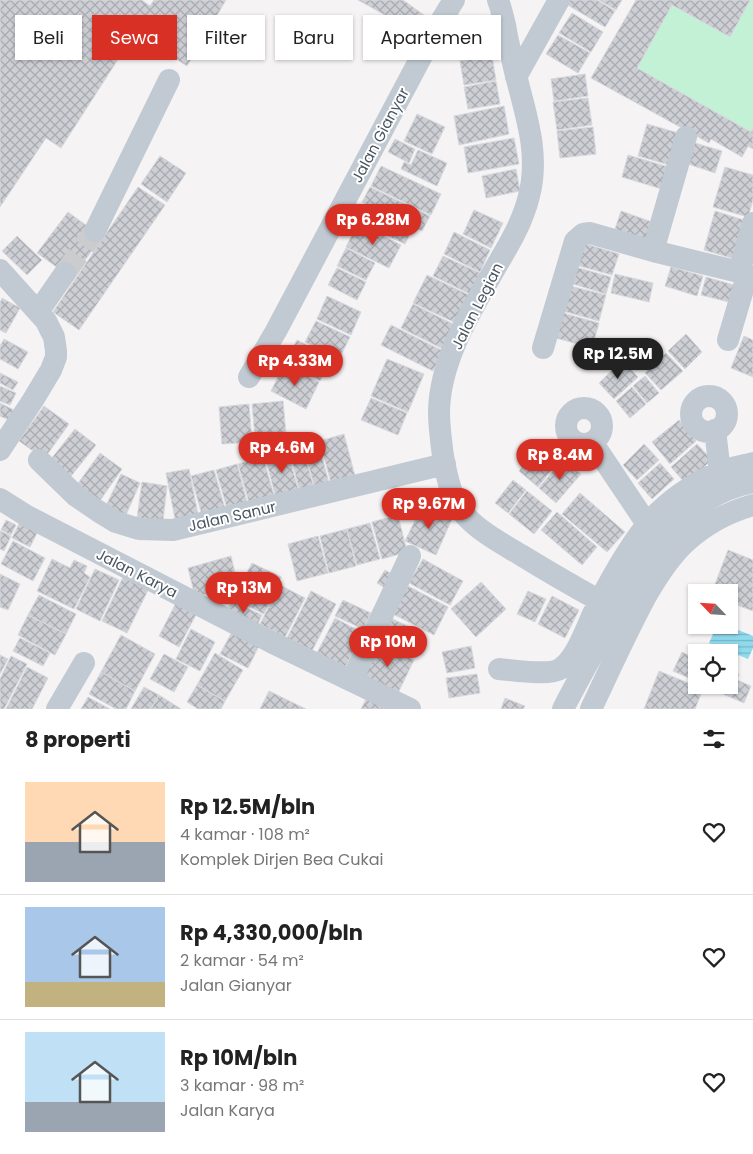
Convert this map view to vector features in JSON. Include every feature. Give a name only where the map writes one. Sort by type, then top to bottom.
[{"type":"street","name":"Jalan Gianyar","points":[[250,377],[436,29],[454,0]]},
{"type":"street","name":"Jalan Legian","points":[[498,0],[528,124],[533,152],[533,172],[524,214],[466,320],[452,353],[442,386],[439,411],[440,438],[444,464],[457,504],[472,522],[505,546],[600,601]]},
{"type":"street","points":[[516,77],[559,0]]},
{"type":"street","points":[[95,231],[169,80]]},
{"type":"street","points":[[653,251],[686,137]]},
{"type":"street","points":[[728,340],[746,275],[753,223]]},
{"type":"street","points":[[543,348],[576,241],[583,234],[590,233],[746,275]]},
{"type":"street","points":[[0,270],[46,321],[56,344],[54,364],[0,450]]},
{"type":"street","points":[[38,312],[65,273]]},
{"type":"street","points":[[715,430],[720,472]]},
{"type":"street","points":[[592,442],[647,524]]},
{"type":"street","name":"Jalan Sanur","points":[[38,460],[76,496],[98,511],[116,522],[147,530],[173,530],[444,464]]},
{"type":"street","points":[[499,669],[546,672],[558,670],[566,664],[625,556],[647,524],[678,495],[694,485],[720,472],[753,463]]},
{"type":"street","points":[[563,709],[593,652],[643,566],[666,534],[705,501],[728,489],[753,482]]},
{"type":"street","name":"Jalan Karya","points":[[0,499],[27,516],[271,642],[410,709]]},
{"type":"street","points":[[591,709],[640,607],[656,579],[685,542],[701,529],[730,512],[753,505]]},
{"type":"street","points":[[352,680],[410,556]]},
{"type":"street","points":[[57,709],[84,663]]},
{"type":"green space","points":[[750,0],[753,0],[753,128],[751,132],[637,68],[672,5],[730,37]]},
{"type":"water","points":[[738,630],[753,636],[753,648],[748,659],[738,655],[738,644],[709,643],[713,634],[738,634]]},
{"type":"building","points":[[0,0],[142,0],[150,6],[154,0],[226,0],[217,15],[187,15],[187,60],[191,60],[187,66],[177,60],[177,15],[92,15],[92,60],[118,60],[61,148],[46,138],[0,207]]},
{"type":"building","points":[[358,0],[403,0],[424,15],[385,15]]},
{"type":"building","points":[[569,0],[597,0],[615,11],[605,27],[566,4]]},
{"type":"building","points":[[599,0],[622,0],[616,10]]},
{"type":"building","points":[[636,0],[750,0],[730,37],[672,5],[637,68],[751,132],[753,128],[753,149],[748,146],[742,157],[711,139],[709,143],[591,78]]},
{"type":"building","points":[[572,13],[603,32],[591,52],[559,33]]},
{"type":"building","points":[[558,35],[590,53],[578,73],[546,54]]},
{"type":"building","points":[[493,60],[496,80],[464,85],[460,61]]},
{"type":"building","points":[[585,74],[588,96],[554,101],[551,79]]},
{"type":"building","points":[[496,81],[500,104],[468,109],[464,87]]},
{"type":"building","points":[[588,98],[592,125],[557,130],[553,102]]},
{"type":"building","points":[[504,106],[509,134],[459,145],[454,116]]},
{"type":"building","points":[[417,114],[445,127],[432,154],[404,141]]},
{"type":"building","points":[[647,124],[682,134],[673,166],[638,156]]},
{"type":"building","points":[[593,127],[596,154],[560,158],[557,131]]},
{"type":"building","points":[[514,138],[519,164],[468,173],[464,147]]},
{"type":"building","points":[[395,139],[415,149],[409,163],[388,152]]},
{"type":"building","points":[[695,143],[722,151],[715,173],[688,164]]},
{"type":"building","points":[[418,150],[447,163],[437,186],[401,169],[404,162],[411,165]]},
{"type":"building","points":[[628,155],[672,168],[665,190],[622,177]]},
{"type":"building","points":[[160,156],[186,173],[167,202],[141,184]]},
{"type":"building","points":[[381,166],[441,194],[431,215],[371,186]]},
{"type":"building","points":[[725,167],[753,175],[753,200],[748,217],[713,207]]},
{"type":"building","points":[[516,169],[520,191],[486,198],[482,176]]},
{"type":"building","points":[[138,187],[165,205],[79,330],[53,312]]},
{"type":"building","points":[[370,187],[430,216],[422,231],[362,202]]},
{"type":"building","points":[[361,204],[413,228],[405,244],[354,220]]},
{"type":"building","points":[[474,210],[503,223],[491,248],[463,234]]},
{"type":"building","points":[[621,211],[655,223],[648,243],[614,232]]},
{"type":"building","points":[[715,211],[747,221],[735,259],[704,250]]},
{"type":"building","points":[[68,212],[102,237],[72,278],[37,253]]},
{"type":"building","points":[[358,223],[401,245],[389,268],[346,247]]},
{"type":"building","points":[[454,232],[490,250],[480,272],[444,254]]},
{"type":"building","points":[[17,236],[42,260],[27,275],[2,251]]},
{"type":"building","points":[[583,243],[619,254],[612,275],[576,265]]},
{"type":"building","points":[[346,248],[375,263],[366,280],[337,266]]},
{"type":"building","points":[[443,256],[480,273],[470,294],[433,276]]},
{"type":"building","points":[[575,267],[611,277],[606,294],[570,283]]},
{"type":"building","points":[[671,267],[703,276],[697,296],[665,286]]},
{"type":"building","points":[[337,268],[366,282],[357,300],[328,285]]},
{"type":"building","points":[[615,274],[653,283],[649,302],[611,293]]},
{"type":"building","points":[[427,275],[469,295],[456,323],[413,303]]},
{"type":"building","points":[[706,277],[734,285],[729,302],[701,295]]},
{"type":"building","points":[[570,286],[606,295],[599,321],[563,311]]},
{"type":"building","points":[[327,296],[361,312],[351,335],[317,319]]},
{"type":"building","points":[[2,298],[20,308],[6,333],[0,330],[0,303]]},
{"type":"building","points":[[413,304],[455,325],[443,349],[401,328]]},
{"type":"building","points":[[563,313],[599,323],[592,348],[556,338]]},
{"type":"building","points":[[316,321],[350,337],[339,359],[305,342]]},
{"type":"building","points":[[391,325],[443,351],[433,371],[381,345]]},
{"type":"building","points":[[686,334],[702,352],[685,369],[668,351]]},
{"type":"building","points":[[744,336],[753,340],[753,377],[731,368]]},
{"type":"building","points":[[4,339],[28,352],[18,369],[0,359],[0,346]]},
{"type":"building","points":[[297,340],[332,358],[320,381],[285,363]]},
{"type":"building","points":[[666,353],[683,371],[661,390],[645,373]]},
{"type":"building","points":[[387,359],[424,374],[408,412],[371,396]]},
{"type":"building","points":[[622,360],[638,377],[614,399],[599,383]]},
{"type":"building","points":[[284,365],[319,382],[306,409],[271,391]]},
{"type":"building","points":[[0,373],[18,382],[13,390],[0,383]]},
{"type":"building","points":[[645,376],[659,393],[647,403],[633,386]]},
{"type":"building","points":[[0,386],[16,393],[10,405],[0,401]]},
{"type":"building","points":[[632,387],[646,404],[630,418],[616,401]]},
{"type":"building","points":[[371,398],[407,413],[398,435],[361,420]]},
{"type":"building","points":[[283,401],[286,434],[255,437],[252,404]]},
{"type":"building","points":[[0,403],[16,411],[11,421],[0,416]]},
{"type":"building","points":[[249,404],[252,442],[222,444],[219,407]]},
{"type":"building","points":[[44,406],[69,424],[44,459],[19,441]]},
{"type":"building","points":[[679,420],[696,441],[670,464],[652,442]]},
{"type":"building","points":[[75,429],[96,445],[68,480],[47,464]]},
{"type":"building","points":[[344,434],[355,476],[331,483],[320,441]]},
{"type":"building","points":[[318,442],[329,483],[315,488],[303,446]]},
{"type":"building","points":[[542,443],[561,458],[538,487],[519,471]]},
{"type":"building","points":[[644,444],[659,460],[637,480],[623,465]]},
{"type":"building","points":[[697,444],[712,460],[685,483],[671,467]]},
{"type":"building","points":[[302,446],[314,488],[300,492],[289,450]]},
{"type":"building","points":[[287,450],[299,492],[276,498],[265,456]]},
{"type":"building","points":[[100,453],[122,469],[97,505],[74,489]]},
{"type":"building","points":[[263,457],[275,499],[250,506],[238,464]]},
{"type":"building","points":[[563,459],[581,474],[556,503],[539,488]]},
{"type":"building","points":[[660,463],[674,479],[652,499],[638,483]]},
{"type":"building","points":[[237,464],[248,506],[228,512],[216,470]]},
{"type":"building","points":[[189,469],[199,519],[176,524],[166,473]]},
{"type":"building","points":[[214,470],[226,512],[203,519],[191,476]]},
{"type":"building","points":[[121,474],[140,483],[126,515],[106,506]]},
{"type":"building","points":[[513,480],[526,490],[508,513],[495,503]]},
{"type":"building","points":[[142,482],[167,486],[163,521],[137,518]]},
{"type":"building","points":[[527,491],[552,511],[534,534],[509,514]]},
{"type":"building","points":[[580,493],[625,532],[607,552],[562,514]]},
{"type":"building","points":[[422,506],[452,519],[436,555],[405,541]]},
{"type":"building","points":[[557,512],[597,547],[582,565],[541,530]]},
{"type":"building","points":[[398,515],[407,552],[382,559],[372,522]]},
{"type":"building","points":[[22,518],[40,527],[30,547],[12,538]]},
{"type":"building","points":[[6,520],[16,525],[11,535],[1,530]]},
{"type":"building","points":[[370,523],[380,559],[357,565],[347,529]]},
{"type":"building","points":[[347,529],[356,566],[329,573],[320,536]]},
{"type":"building","points":[[0,531],[11,536],[4,551],[0,549]]},
{"type":"building","points":[[318,536],[328,573],[297,581],[288,544]]},
{"type":"building","points":[[13,541],[45,558],[33,581],[1,564]]},
{"type":"building","points":[[728,550],[753,560],[753,611],[738,605],[738,584],[715,584]]},
{"type":"building","points":[[231,556],[238,585],[195,597],[188,568]]},
{"type":"building","points":[[52,559],[70,568],[74,560],[87,566],[84,573],[90,577],[74,609],[37,591]]},
{"type":"building","points":[[423,559],[463,581],[450,605],[409,583]]},
{"type":"building","points":[[252,563],[281,577],[274,593],[244,578]]},
{"type":"building","points":[[95,569],[119,580],[100,621],[76,609]]},
{"type":"building","points":[[385,570],[397,577],[390,591],[377,583]]},
{"type":"building","points":[[125,573],[150,586],[127,633],[102,621]]},
{"type":"building","points":[[0,574],[20,584],[8,610],[0,607]]},
{"type":"building","points":[[242,580],[273,595],[264,614],[233,599]]},
{"type":"building","points":[[481,582],[506,609],[476,637],[451,609]]},
{"type":"building","points":[[280,585],[305,598],[285,637],[260,624]]},
{"type":"building","points":[[408,586],[448,607],[434,635],[393,614]]},
{"type":"building","points":[[311,591],[336,604],[312,651],[287,638]]},
{"type":"building","points":[[528,591],[546,599],[535,622],[517,614]]},
{"type":"building","points":[[39,595],[76,614],[66,634],[28,615]]},
{"type":"building","points":[[552,596],[579,610],[565,638],[538,624]]},
{"type":"building","points":[[343,600],[371,613],[363,629],[335,616]]},
{"type":"building","points":[[177,601],[198,611],[179,647],[159,636]]},
{"type":"building","points":[[232,601],[262,615],[256,628],[226,613]]},
{"type":"building","points":[[28,615],[66,634],[55,655],[18,635]]},
{"type":"building","points":[[335,618],[363,633],[344,669],[316,655]]},
{"type":"building","points":[[391,618],[425,635],[414,657],[380,639]]},
{"type":"building","points":[[191,629],[215,642],[200,671],[176,659]]},
{"type":"building","points":[[232,632],[259,646],[248,668],[220,654]]},
{"type":"building","points":[[121,635],[155,654],[135,691],[101,672]]},
{"type":"building","points":[[20,638],[50,653],[43,666],[13,651]]},
{"type":"building","points":[[379,643],[414,660],[398,693],[363,676]]},
{"type":"building","points":[[471,646],[475,668],[447,673],[442,652]]},
{"type":"building","points":[[682,652],[688,655],[688,678],[673,671]]},
{"type":"building","points":[[215,653],[243,670],[225,701],[197,685]]},
{"type":"building","points":[[164,654],[188,667],[174,692],[150,679]]},
{"type":"building","points":[[0,655],[8,659],[0,674]]},
{"type":"building","points":[[11,656],[27,664],[4,709],[0,709],[0,679]]},
{"type":"building","points":[[27,667],[48,678],[32,709],[6,709]]},
{"type":"building","points":[[659,671],[688,683],[688,694],[701,694],[695,709],[644,709]]},
{"type":"building","points":[[101,672],[135,691],[126,709],[116,709],[89,694]]},
{"type":"building","points":[[477,674],[480,693],[449,698],[446,678]]},
{"type":"building","points":[[738,680],[751,686],[744,703],[723,694],[738,694]]},
{"type":"building","points":[[197,685],[225,701],[221,709],[198,709],[187,702]]},
{"type":"building","points":[[144,687],[159,695],[151,709],[131,709]]},
{"type":"building","points":[[269,691],[306,709],[260,709]]},
{"type":"building","points":[[159,695],[181,709],[151,709]]},
{"type":"building","points":[[88,697],[110,709],[81,709]]},
{"type":"building","points":[[367,697],[385,709],[361,709]]},
{"type":"building","points":[[505,698],[525,706],[523,709],[501,709]]},
{"type":"tunnel","points":[[65,273],[95,231]]}]
